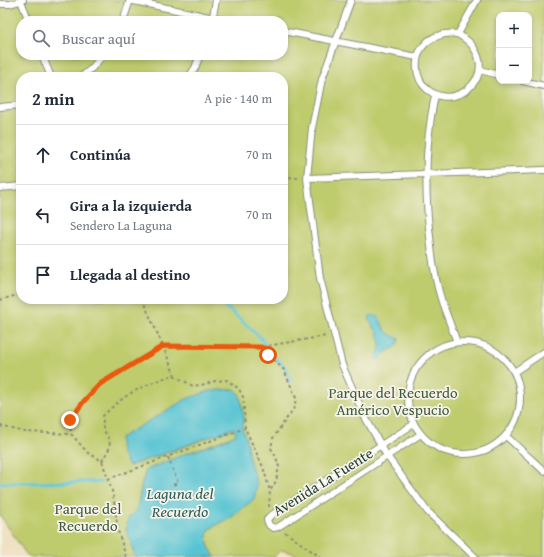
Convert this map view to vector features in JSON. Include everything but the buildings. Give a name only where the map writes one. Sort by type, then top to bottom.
[{"type":"lane","points":[[125,16],[130,0],[196,16]]},
{"type":"lane","points":[[214,16],[216,0]]},
{"type":"lane","points":[[351,0],[322,79],[312,128],[307,178],[320,278],[342,366],[365,417],[387,456],[427,511],[475,557]]},
{"type":"lane","points":[[458,34],[477,0]]},
{"type":"lane","points":[[0,4],[10,4],[22,1],[27,16]]},
{"type":"lane","points":[[288,32],[417,57]]},
{"type":"lane","points":[[444,34],[458,34],[470,43],[476,50],[479,58],[480,70],[472,86],[465,92],[456,96],[447,97],[435,95],[420,81],[417,72],[417,57],[426,43],[434,37],[444,34]]},
{"type":"lane","points":[[44,60],[49,72]]},
{"type":"lane","points":[[87,72],[99,60]]},
{"type":"lane","points":[[192,72],[198,60]]},
{"type":"lane","points":[[480,70],[496,74]]},
{"type":"lane","points":[[532,83],[544,86]]},
{"type":"lane","points":[[435,95],[430,122],[426,173],[428,223],[432,263],[442,302],[457,342]]},
{"type":"lane","points":[[0,106],[16,105]]},
{"type":"lane","points":[[307,178],[544,170]]},
{"type":"lane","points":[[0,188],[16,186]]},
{"type":"lane","points":[[457,342],[474,342],[490,348],[504,358],[514,372],[520,388],[520,405],[515,421],[506,436],[492,446],[477,452],[460,454],[443,450],[429,442],[421,434],[414,424],[410,411],[408,392],[414,374],[425,358],[440,346],[457,342]]},
{"type":"lane","points":[[514,372],[544,352]]},
{"type":"lane","name":"Avenida La Fuente","points":[[414,424],[270,516],[267,520],[269,525],[273,528],[278,527],[421,434]]},
{"type":"lane","points":[[506,436],[544,471]]},
{"type":"path","points":[[288,177],[307,178]]},
{"type":"path","points":[[0,300],[16,295]]},
{"type":"path","points":[[144,304],[175,376]]},
{"type":"path","points":[[126,557],[118,531],[113,494],[102,461],[88,453],[71,434],[70,420],[84,401],[100,384],[163,346],[262,347],[334,334]]},
{"type":"path","points":[[262,347],[284,370],[296,398],[294,408],[272,438],[271,448],[279,467],[276,481],[270,491]]},
{"type":"path","points":[[102,461],[109,449],[110,441],[103,429],[103,416],[114,404],[132,392],[170,376],[175,376],[194,386],[227,380],[239,389],[243,397],[245,428],[263,467],[270,491],[270,516]]},
{"type":"path","points":[[0,426],[25,432],[71,434]]},
{"type":"path","points":[[108,479],[245,428]]},
{"type":"path","points":[[168,457],[178,483],[170,486]]},
{"type":"path","points":[[278,527],[320,557]]},
{"type":"green space","name":"Parque del Recuerdo Américo Vespucio","points":[[0,0],[544,0],[544,557],[300,557],[293,553],[281,550],[274,557],[215,557],[208,545],[206,534],[211,528],[232,517],[257,485],[249,458],[246,438],[242,428],[244,418],[235,389],[209,391],[129,466],[234,428],[236,435],[146,470],[137,509],[128,519],[126,529],[135,557],[28,557],[0,515]]},
{"type":"water","points":[[372,315],[380,319],[386,332],[399,339],[395,347],[383,354],[380,360],[376,359],[380,347],[380,340],[370,321],[369,317]]},
{"type":"water","name":"Laguna del Recuerdo","points":[[235,389],[240,395],[244,418],[242,428],[246,438],[249,458],[257,485],[254,499],[232,517],[211,528],[207,534],[208,545],[215,557],[135,557],[126,529],[128,519],[137,509],[146,470],[236,435],[234,428],[129,466],[122,453],[120,438],[186,399],[209,391]]},
{"type":"waterway","points":[[223,304],[260,337],[271,354],[286,368],[291,382]]},
{"type":"waterway","points":[[0,483],[101,482]]},
{"type":"route","points":[[70,420],[84,401],[100,384],[163,346],[261,347],[268,355]]},
{"type":"park label","name":"Parque del Recuerdo","points":[[88,518]]}]
